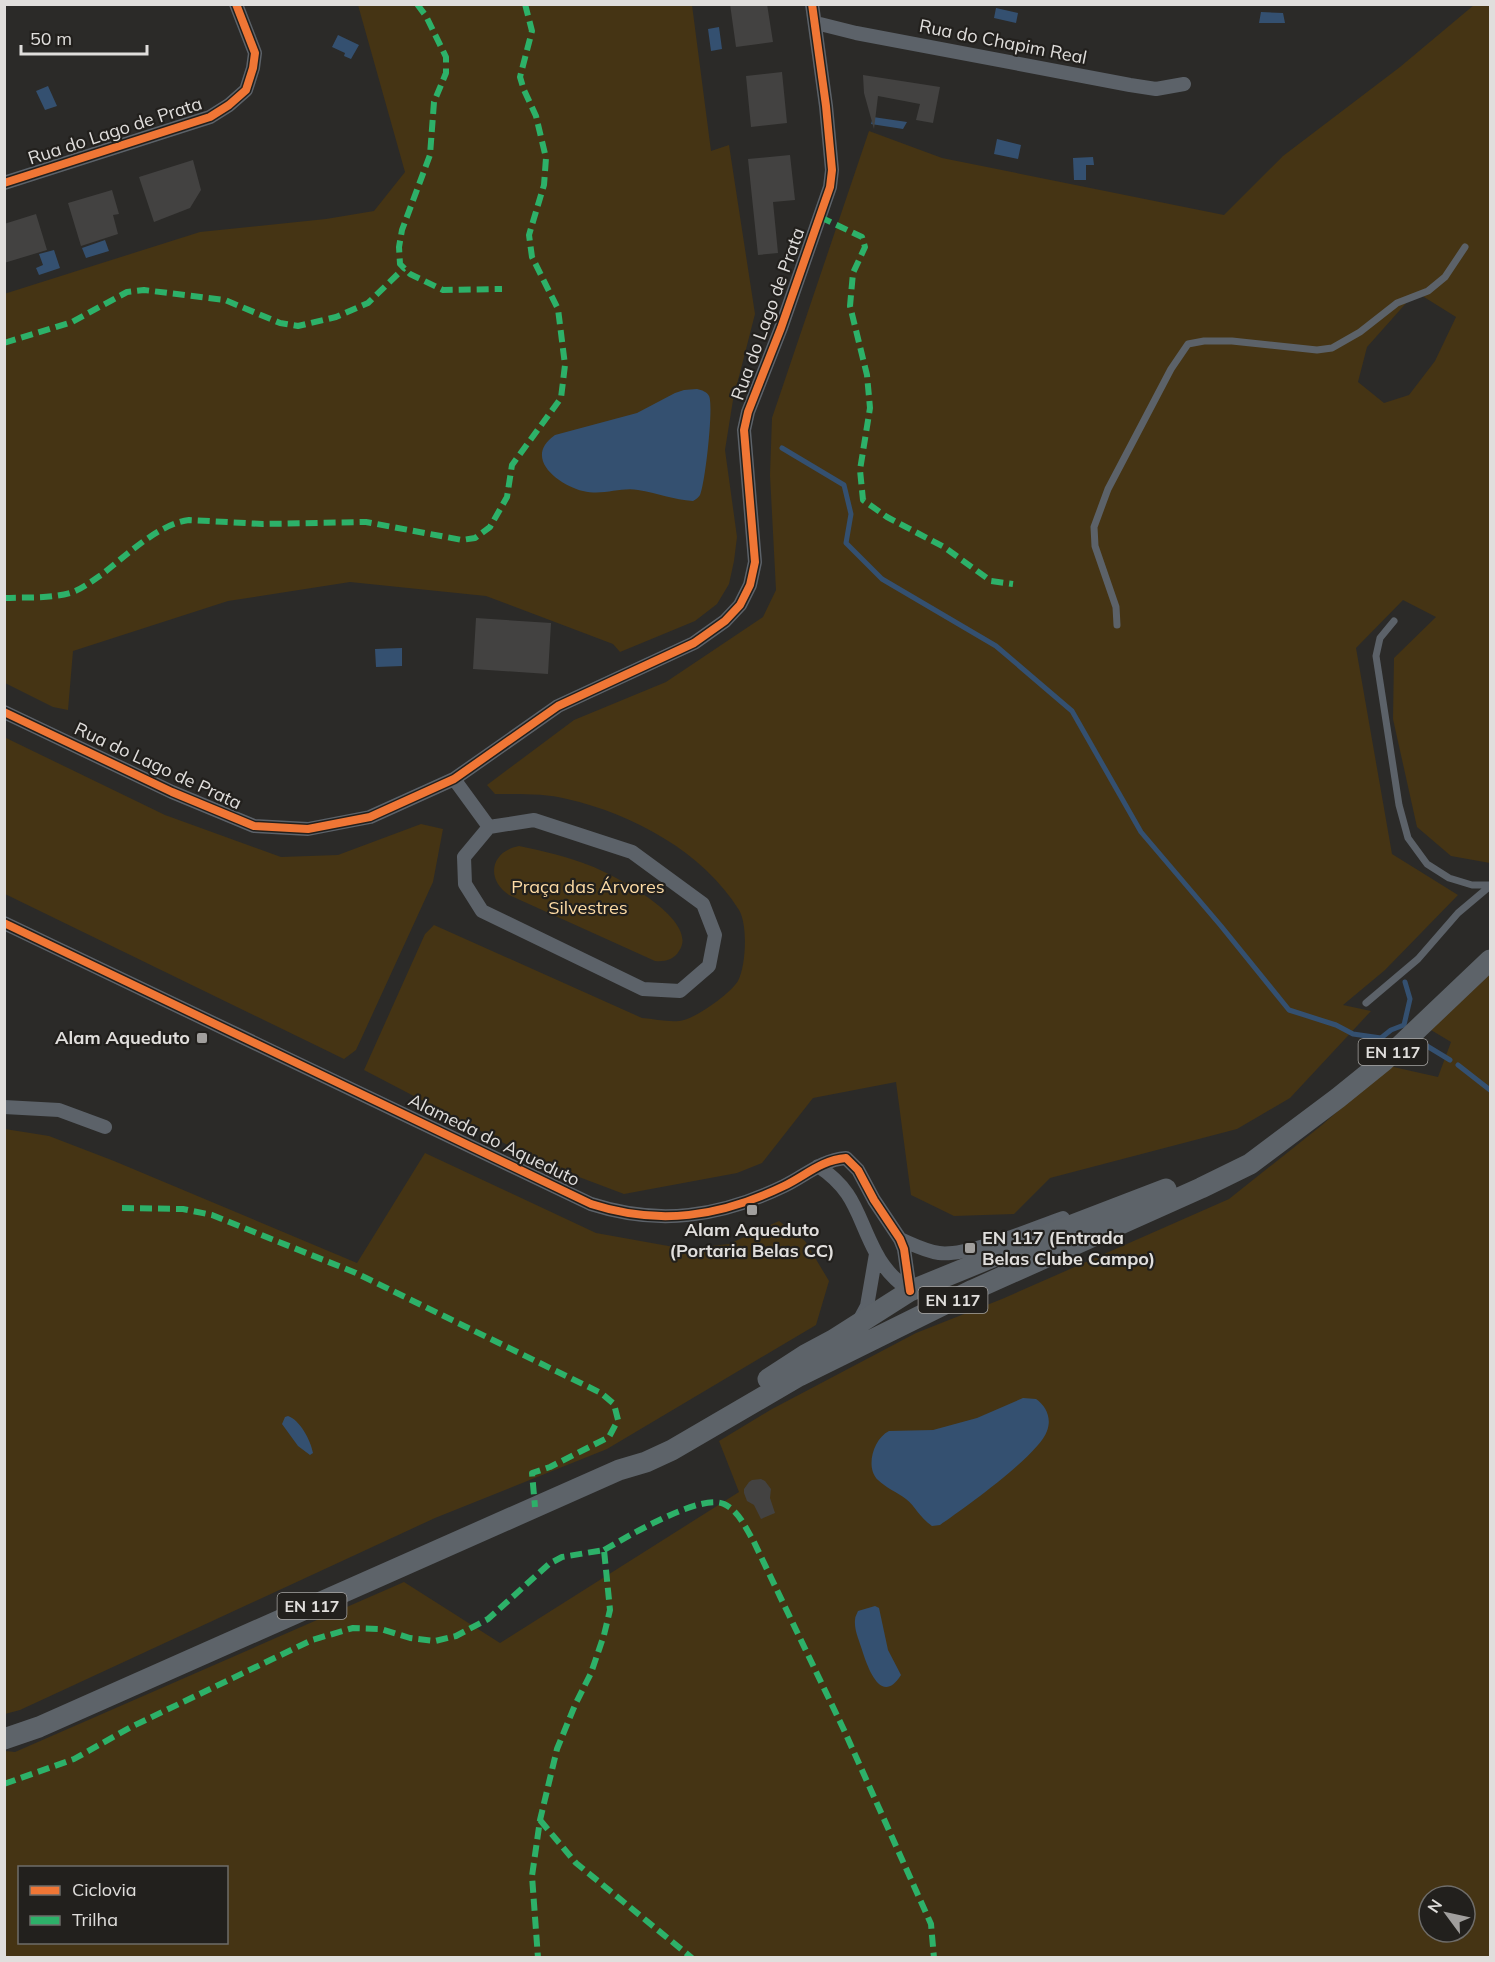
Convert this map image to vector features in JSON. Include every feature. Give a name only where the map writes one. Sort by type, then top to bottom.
[{"type":"main road","name":"EN 117","points":[[4,1739],[39,1727],[619,1470],[646,1462],[672,1450],[799,1376],[956,1299],[1250,1164],[1385,1060],[1491,960]]},
{"type":"main road","name":"EN 117","points":[[619,1470],[682,1429],[762,1383],[910,1291],[1238,1162],[1288,1136]]},
{"type":"main road","points":[[799,1376],[857,1336],[891,1316],[910,1291],[956,1299]]},
{"type":"street","name":"Rua do Lago de Prata","points":[[4,183],[210,117],[229,105],[246,90],[255,53],[236,4]]},
{"type":"street","name":"Rua do Lago de Prata","points":[[4,712],[172,792],[254,826],[308,829],[370,817],[454,779],[558,706],[694,643],[725,621],[741,604],[750,585],[755,562],[744,430],[748,412],[781,328],[830,187],[832,170],[826,106],[812,4]]},
{"type":"street","name":"Rua do Chapim Real","points":[[816,23],[856,33],[1130,85],[1156,88],[1184,84]]},
{"type":"street","points":[[454,779],[489,827]]},
{"type":"street","points":[[534,820],[632,852],[703,904],[715,935],[708,966],[680,991],[643,989],[482,911],[465,884],[464,857],[489,827],[534,820]]},
{"type":"street","name":"Alameda do Aqueduto","points":[[4,922],[591,1204],[617,1212],[682,1217],[737,1206],[791,1183],[818,1166],[846,1158],[858,1170],[874,1200],[900,1239],[904,1249],[910,1291]]},
{"type":"street","points":[[4,1107],[60,1110],[105,1127]]},
{"type":"street","points":[[818,1166],[833,1176],[845,1190],[858,1211],[876,1254],[894,1279],[910,1291]]},
{"type":"street","points":[[900,1239],[941,1254],[966,1251],[1063,1218],[1114,1209]]},
{"type":"street","points":[[858,1323],[867,1306],[876,1254]]},
{"type":"lane","points":[[1117,626],[1116,607],[1095,546],[1094,527],[1108,489],[1171,369],[1188,344],[1204,341],[1232,341],[1317,350],[1332,348],[1360,332],[1397,303],[1428,291],[1445,277],[1465,247]]},
{"type":"lane","points":[[1394,621],[1380,638],[1376,656],[1399,805],[1408,838],[1427,864],[1449,878],[1472,885],[1491,886]]},
{"type":"lane","points":[[1366,1003],[1418,959],[1458,913],[1491,886]]},
{"type":"green space","points":[[358,5],[692,5],[711,151],[729,145],[755,314],[733,400],[725,450],[737,537],[729,584],[717,604],[695,621],[620,652],[613,644],[486,596],[350,582],[228,601],[73,651],[68,710],[53,707],[5,683],[4,294],[200,232],[326,219],[374,211],[405,172]]},
{"type":"green space","points":[[1474,5],[1490,5],[1490,863],[1451,856],[1417,827],[1393,719],[1394,658],[1436,617],[1403,600],[1356,648],[1392,854],[1458,895],[1385,970],[1343,1005],[1371,1011],[1290,1098],[1237,1129],[1050,1178],[1014,1214],[954,1216],[911,1195],[896,1082],[813,1098],[762,1163],[737,1173],[624,1194],[542,1163],[364,1070],[425,934],[434,925],[642,1018],[686,1020],[728,993],[738,981],[743,966],[745,946],[742,917],[724,889],[686,853],[641,825],[592,806],[549,796],[495,794],[487,785],[574,720],[666,682],[763,617],[776,590],[770,475],[772,418],[869,131],[942,158],[1224,215],[1283,156],[1400,67]],"holes":[[[1416,292],[1456,317],[1435,361],[1409,395],[1384,403],[1358,382],[1367,347]]]},
{"type":"green space","points":[[4,737],[165,815],[281,857],[338,855],[421,824],[443,829],[433,882],[356,1050],[344,1059],[5,894]]},
{"type":"green space","name":"Praça das Árvores Silvestres","points":[[519,846],[556,854],[602,871],[652,900],[678,926],[682,939],[679,951],[668,960],[655,961],[509,895],[496,881],[494,866],[502,854]]},
{"type":"green space","points":[[1490,974],[1490,1957],[5,1958],[5,1751],[15,1752],[404,1582],[500,1643],[739,1492],[719,1441],[772,1409],[916,1333],[1002,1299],[1229,1199],[1322,1125],[1389,1066],[1438,1077],[1451,1042],[1431,1030]]},
{"type":"green space","points":[[5,1129],[49,1136],[357,1263],[425,1153],[596,1233],[685,1249],[729,1244],[779,1221],[805,1241],[829,1281],[816,1325],[607,1449],[435,1518],[20,1710],[5,1714]]},
{"type":"water","points":[[996,8],[1018,13],[1016,23],[994,18]]},
{"type":"water","points":[[1261,12],[1283,13],[1285,23],[1259,23]]},
{"type":"water","points":[[719,27],[722,49],[711,51],[708,29]]},
{"type":"water","points":[[338,35],[359,45],[351,59],[344,56],[345,53],[332,47]]},
{"type":"water","points":[[48,86],[57,106],[45,110],[36,91]]},
{"type":"water","points":[[873,117],[907,122],[903,129],[871,124]]},
{"type":"water","points":[[997,139],[1021,145],[1018,159],[994,154]]},
{"type":"water","points":[[1093,157],[1094,165],[1086,165],[1086,180],[1074,180],[1073,158]]},
{"type":"water","points":[[105,240],[109,251],[86,258],[82,248]]},
{"type":"water","points":[[54,250],[60,268],[39,275],[36,268],[43,265],[39,254]]},
{"type":"water","points":[[697,389],[709,396],[710,414],[702,488],[698,498],[693,501],[631,489],[598,493],[583,491],[555,477],[543,461],[542,453],[546,444],[555,435],[637,413],[675,393]]},
{"type":"water","points":[[402,648],[402,666],[376,667],[375,649]]},
{"type":"water","points":[[1023,1398],[1036,1399],[1047,1413],[1049,1422],[1041,1441],[1016,1467],[940,1525],[932,1526],[906,1499],[881,1483],[874,1475],[872,1461],[875,1447],[883,1435],[889,1431],[933,1430],[977,1418]]},
{"type":"water","points":[[288,1416],[297,1422],[307,1437],[313,1453],[310,1455],[298,1446],[282,1424]]},
{"type":"water","points":[[875,1606],[879,1608],[888,1650],[901,1675],[888,1687],[882,1686],[873,1676],[855,1628],[858,1611]]},
{"type":"building","points":[[730,4],[767,4],[773,42],[736,47]]},
{"type":"building","points":[[782,72],[787,123],[751,127],[746,76]]},
{"type":"building","points":[[863,75],[940,87],[933,123],[916,120],[920,104],[878,96],[874,129],[864,93]]},
{"type":"building","points":[[790,155],[795,200],[773,202],[778,253],[758,255],[748,159]]},
{"type":"building","points":[[193,160],[201,190],[190,208],[154,222],[139,177]]},
{"type":"building","points":[[112,190],[119,214],[113,215],[118,234],[81,246],[68,203]]},
{"type":"building","points":[[36,214],[47,250],[4,263],[4,224]]},
{"type":"building","points":[[476,618],[551,623],[548,674],[473,669]]},
{"type":"building","points":[[761,1479],[771,1489],[770,1498],[775,1513],[761,1519],[754,1505],[747,1501],[744,1489],[752,1480]]},
{"type":"waterway","points":[[782,448],[844,485],[851,514],[846,543],[882,579],[996,646],[1072,711],[1141,832],[1289,1010],[1336,1025],[1353,1034],[1381,1038],[1391,1030],[1404,1025],[1410,999],[1405,982]]},
{"type":"waterway","points":[[1422,1043],[1450,1060]]},
{"type":"waterway","points":[[1458,1065],[1490,1090]]},
{"type":"marked path","points":[[417,4],[426,16],[446,57],[446,73],[434,102],[430,155],[402,230],[399,247],[400,264],[410,274],[443,290],[502,289]]},
{"type":"marked path","points":[[4,598],[48,597],[73,592],[101,575],[154,534],[189,520],[263,524],[366,522],[462,540],[475,538],[490,527],[507,497],[512,465],[561,398],[565,365],[558,309],[532,257],[529,235],[544,185],[546,158],[536,116],[520,77],[532,31],[525,4]]},
{"type":"marked path","points":[[820,217],[862,237],[865,247],[853,273],[850,306],[867,375],[870,408],[860,470],[863,500],[887,517],[944,547],[991,581],[1013,584]]},
{"type":"marked path","points":[[4,343],[72,322],[127,292],[144,290],[225,300],[280,323],[298,326],[336,317],[368,303],[404,268]]},
{"type":"marked path","points":[[122,1208],[183,1209],[212,1215],[356,1273],[601,1393],[614,1404],[618,1420],[609,1437],[550,1467],[532,1473],[535,1507]]},
{"type":"marked path","points":[[604,1550],[664,1518],[698,1505],[713,1502],[724,1504],[738,1515],[753,1540],[844,1730],[931,1924],[934,1958]]},
{"type":"marked path","points":[[4,1784],[74,1759],[131,1727],[312,1640],[353,1628],[381,1629],[410,1638],[435,1641],[456,1636],[488,1619],[549,1564],[562,1557],[604,1550],[610,1610],[591,1673],[557,1749],[540,1820],[532,1876],[538,1958]]},
{"type":"marked path","points":[[540,1820],[576,1863],[692,1958]]},
{"type":"cycle path","points":[[4,183],[210,117],[229,105],[246,90],[255,53],[236,4]]},
{"type":"cycle path","points":[[4,712],[172,792],[254,826],[308,829],[370,817],[454,779],[558,706],[694,643],[725,621],[740,605],[750,585],[755,562],[744,430],[748,412],[781,328],[830,187],[832,170],[826,106],[812,4]]},
{"type":"cycle path","points":[[4,923],[591,1204],[616,1211],[665,1216],[713,1211],[760,1197],[821,1165],[846,1158],[858,1170],[874,1200],[900,1239],[904,1249],[910,1291]]},
{"type":"place","name":"Alam Aqueduto","points":[[202,1038]]},
{"type":"place","name":"Alam Aqueduto (Portaria Belas CC)","points":[[752,1210]]},
{"type":"place","name":"EN 117 (Entrada Belas Clube Campo)","points":[[970,1248]]}]
